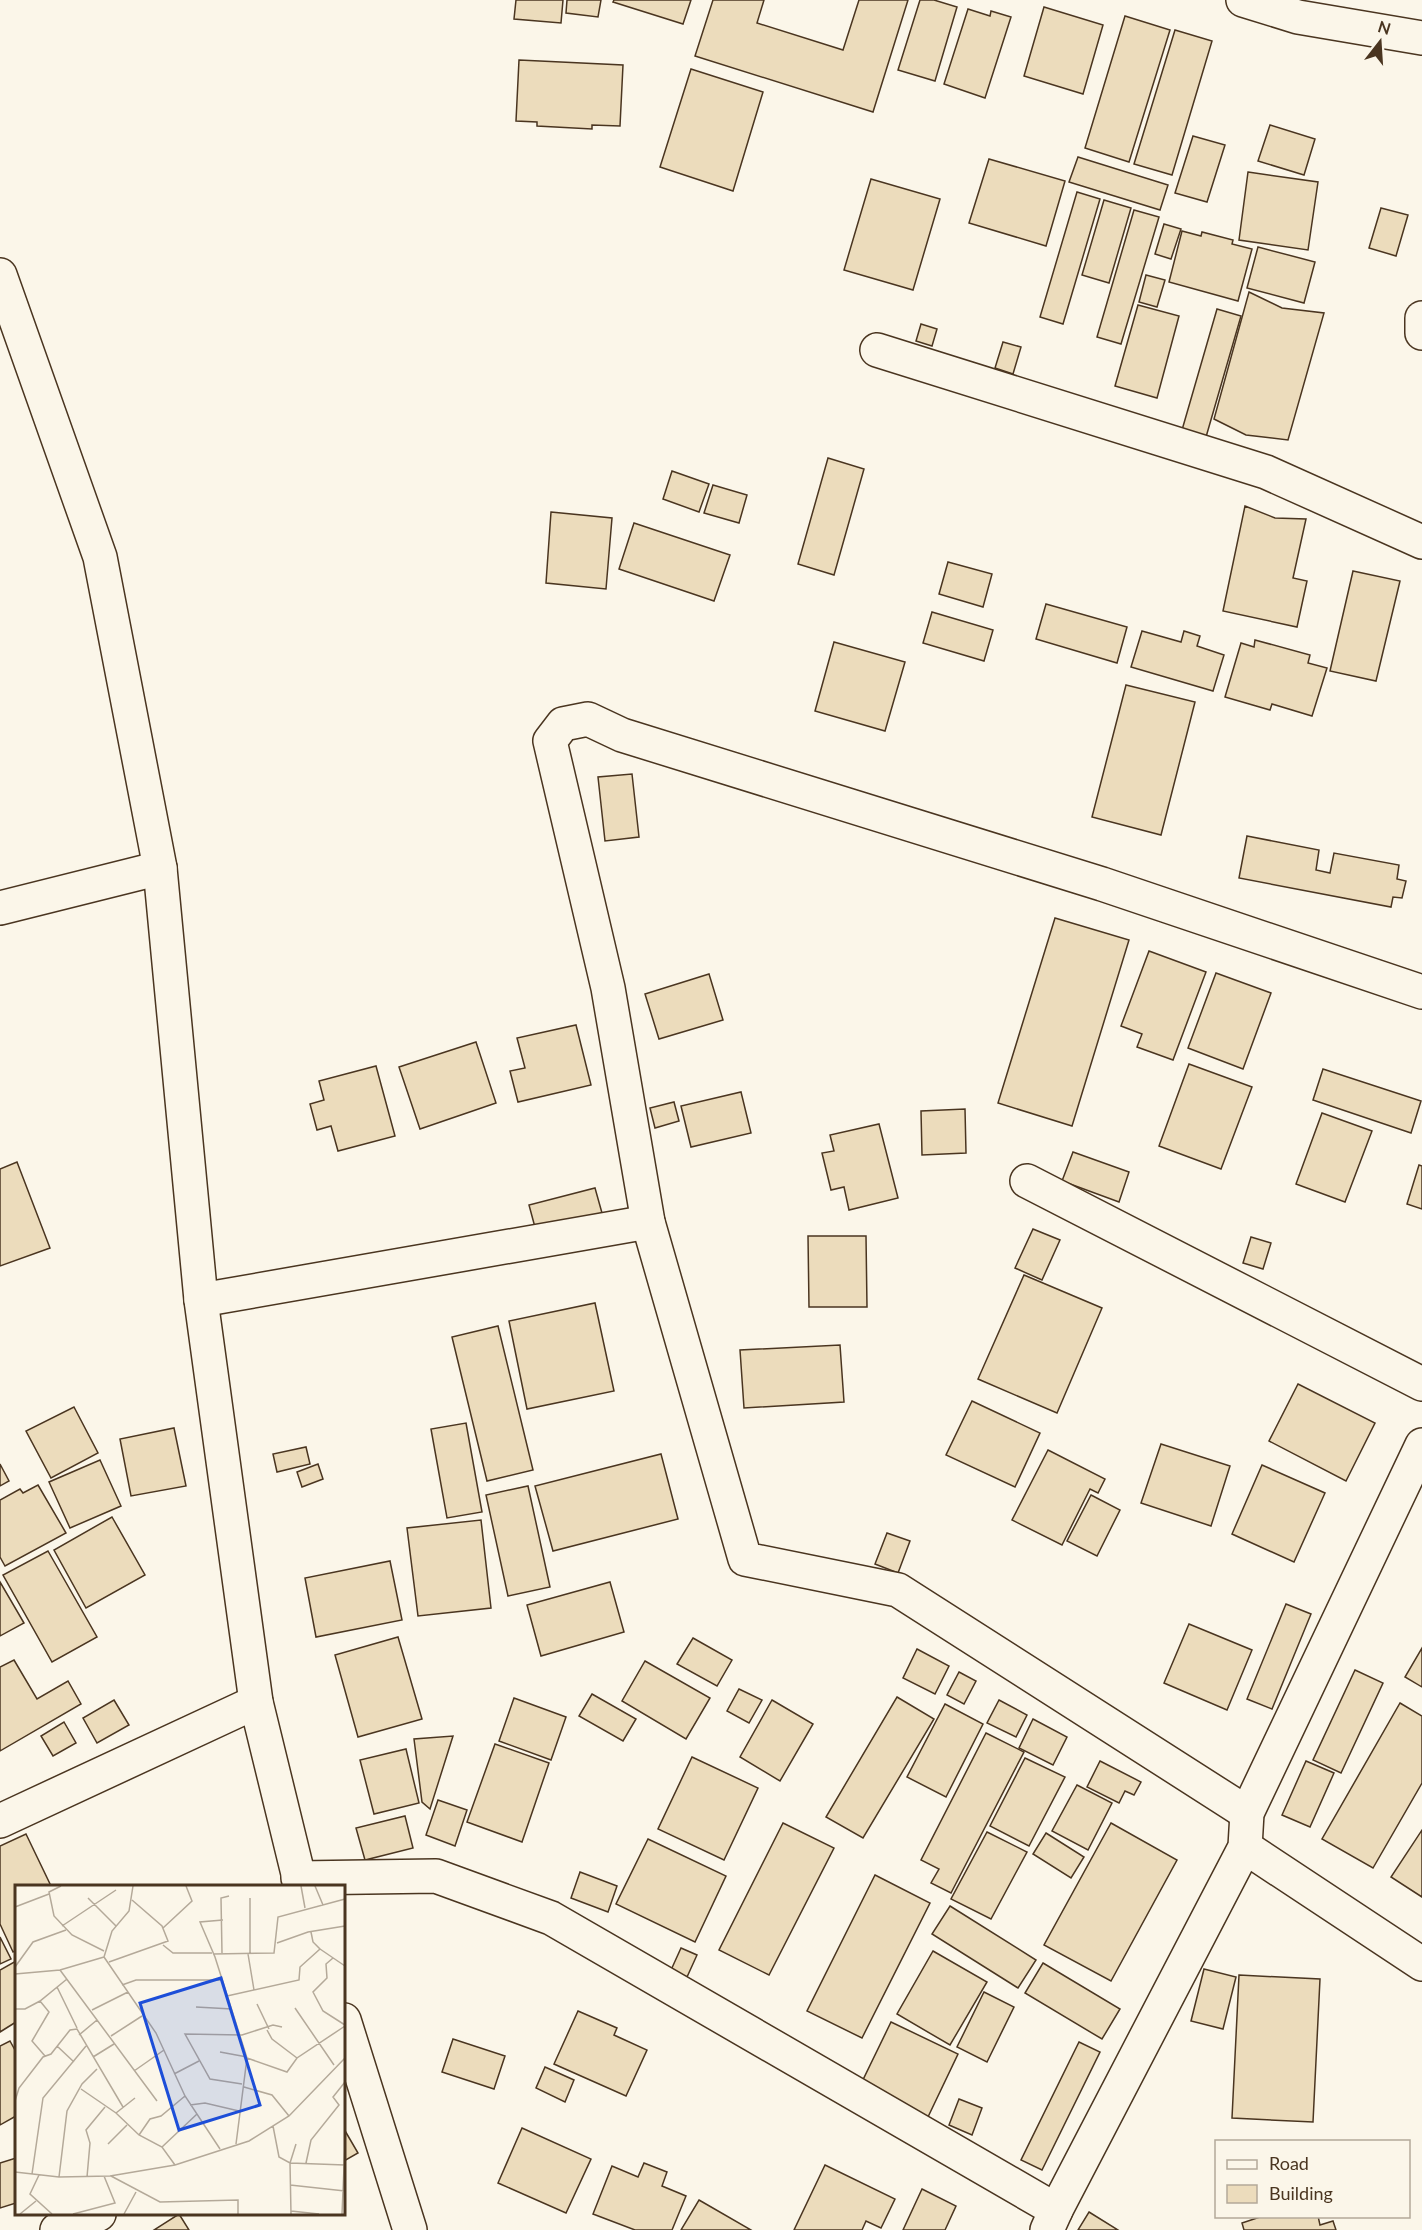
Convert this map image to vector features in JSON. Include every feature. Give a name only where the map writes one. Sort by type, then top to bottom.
[{"type":"street","points":[[1243,0],[1298,17],[1422,38]]},
{"type":"street","points":[[0,275],[100,557],[160,868],[201,1300],[256,1702],[299,1882],[436,1875],[551,1918],[1052,2220],[1245,1847],[1247,1813],[1422,1445]]},
{"type":"street","points":[[1422,318],[1422,333]]},
{"type":"street","points":[[877,350],[1266,472],[1422,542]]},
{"type":"street","points":[[1247,1813],[898,1590],[745,1559],[648,1222],[608,988],[549,741],[563,724],[588,719],[622,735],[1102,884],[1422,992]]},
{"type":"street","points":[[0,908],[160,868]]},
{"type":"street","points":[[1027,1181],[1422,1384]]},
{"type":"street","points":[[201,1300],[648,1222]]},
{"type":"street","points":[[0,1821],[256,1702]]},
{"type":"street","points":[[1245,1847],[1422,1964]]},
{"type":"street","points":[[345,2027],[350,2064],[410,2230]]},
{"type":"street","points":[[57,2230],[97,2215]]},
{"type":"building","points":[[516,0],[563,0],[561,23],[514,19]]},
{"type":"building","points":[[567,0],[601,0],[598,17],[566,13]]},
{"type":"building","points":[[614,0],[691,0],[683,24],[613,2]]},
{"type":"building","points":[[713,0],[764,0],[757,23],[843,50],[859,0],[908,0],[873,112],[695,56]]},
{"type":"building","points":[[920,0],[934,0],[957,7],[935,81],[898,70]]},
{"type":"building","points":[[1044,7],[1103,25],[1083,94],[1024,76]]},
{"type":"building","points":[[968,9],[990,16],[991,11],[1011,17],[985,98],[944,84]]},
{"type":"building","points":[[1125,16],[1170,30],[1129,162],[1085,148]]},
{"type":"building","points":[[1175,30],[1212,41],[1172,175],[1134,164]]},
{"type":"building","points":[[519,60],[623,65],[620,126],[592,125],[592,129],[537,126],[537,122],[516,121]]},
{"type":"building","points":[[691,69],[763,92],[733,191],[660,167]]},
{"type":"building","points":[[1270,125],[1315,139],[1304,175],[1258,161]]},
{"type":"building","points":[[1193,136],[1225,145],[1207,202],[1175,193]]},
{"type":"building","points":[[1078,157],[1168,185],[1160,210],[1069,182]]},
{"type":"building","points":[[989,159],[1065,181],[1046,246],[969,223]]},
{"type":"building","points":[[1248,172],[1318,182],[1308,250],[1239,240]]},
{"type":"building","points":[[871,179],[940,199],[913,290],[844,270]]},
{"type":"building","points":[[1077,192],[1100,199],[1063,324],[1040,317]]},
{"type":"building","points":[[1104,200],[1131,208],[1109,283],[1082,275]]},
{"type":"building","points":[[1381,208],[1408,215],[1396,256],[1369,248]]},
{"type":"building","points":[[1134,210],[1159,217],[1121,344],[1097,337]]},
{"type":"building","points":[[1164,224],[1181,229],[1171,259],[1155,254]]},
{"type":"building","points":[[1182,231],[1201,236],[1202,232],[1233,240],[1232,244],[1252,249],[1238,301],[1169,282]]},
{"type":"building","points":[[1258,247],[1315,262],[1304,303],[1247,288]]},
{"type":"building","points":[[1146,275],[1165,280],[1157,307],[1139,302]]},
{"type":"building","points":[[1249,292],[1282,308],[1324,313],[1288,440],[1246,435],[1214,419]]},
{"type":"building","points":[[1138,305],[1179,316],[1157,398],[1115,386]]},
{"type":"building","points":[[1217,309],[1241,316],[1206,437],[1182,430]]},
{"type":"building","points":[[921,324],[937,329],[932,346],[916,341]]},
{"type":"building","points":[[1003,342],[1021,347],[1013,374],[995,368]]},
{"type":"building","points":[[828,458],[864,469],[834,575],[798,564]]},
{"type":"building","points":[[672,471],[709,484],[699,512],[663,499]]},
{"type":"building","points":[[713,485],[747,495],[739,523],[704,513]]},
{"type":"building","points":[[1245,506],[1275,518],[1306,519],[1293,578],[1307,581],[1297,627],[1223,611]]},
{"type":"building","points":[[551,512],[612,518],[606,589],[546,583]]},
{"type":"building","points":[[634,523],[730,555],[714,601],[619,569]]},
{"type":"building","points":[[948,562],[992,574],[983,607],[939,594]]},
{"type":"building","points":[[1353,571],[1400,581],[1376,681],[1330,671]]},
{"type":"building","points":[[1046,604],[1127,627],[1117,663],[1036,639]]},
{"type":"building","points":[[932,612],[993,630],[984,661],[923,643]]},
{"type":"building","points":[[1142,631],[1181,642],[1184,631],[1200,636],[1197,646],[1224,655],[1213,691],[1131,667]]},
{"type":"building","points":[[1255,640],[1310,655],[1308,663],[1327,668],[1312,716],[1272,704],[1270,710],[1225,697],[1241,643],[1254,647]]},
{"type":"building","points":[[834,642],[905,662],[885,731],[815,711]]},
{"type":"building","points":[[1126,685],[1195,702],[1161,835],[1092,817]]},
{"type":"building","points":[[632,774],[639,837],[605,841],[598,777]]},
{"type":"building","points":[[1247,836],[1319,850],[1316,870],[1330,873],[1334,853],[1399,865],[1397,879],[1406,881],[1402,898],[1393,897],[1391,907],[1239,878]]},
{"type":"building","points":[[1055,918],[1129,940],[1072,1126],[998,1103]]},
{"type":"building","points":[[1149,951],[1206,972],[1173,1060],[1137,1047],[1142,1034],[1121,1026]]},
{"type":"building","points":[[1216,973],[1271,993],[1243,1069],[1188,1048]]},
{"type":"building","points":[[709,974],[723,1020],[659,1039],[645,994]]},
{"type":"building","points":[[576,1025],[591,1085],[518,1102],[510,1071],[525,1068],[517,1038]]},
{"type":"building","points":[[476,1042],[496,1103],[420,1129],[399,1067]]},
{"type":"building","points":[[1189,1064],[1252,1087],[1221,1169],[1159,1146]]},
{"type":"building","points":[[376,1066],[395,1136],[338,1151],[331,1126],[317,1130],[310,1104],[324,1100],[319,1081]]},
{"type":"building","points":[[1323,1069],[1421,1101],[1411,1133],[1313,1100]]},
{"type":"building","points":[[741,1092],[751,1133],[691,1147],[681,1106]]},
{"type":"building","points":[[674,1102],[679,1121],[655,1128],[650,1108]]},
{"type":"building","points":[[965,1109],[966,1153],[922,1155],[921,1111]]},
{"type":"building","points":[[1322,1113],[1372,1131],[1345,1202],[1296,1184]]},
{"type":"building","points":[[879,1124],[898,1198],[849,1210],[844,1187],[831,1190],[822,1153],[834,1151],[830,1135]]},
{"type":"building","points":[[1073,1152],[1129,1172],[1119,1202],[1062,1181]]},
{"type":"building","points":[[17,1162],[50,1248],[0,1266],[0,1169]]},
{"type":"building","points":[[1419,1165],[1422,1166],[1422,1209],[1407,1204]]},
{"type":"building","points":[[595,1188],[602,1213],[536,1231],[529,1205]]},
{"type":"building","points":[[1033,1229],[1060,1240],[1042,1280],[1015,1268]]},
{"type":"building","points":[[808,1236],[866,1236],[867,1307],[809,1307]]},
{"type":"building","points":[[1251,1237],[1271,1243],[1263,1269],[1243,1263]]},
{"type":"building","points":[[1024,1275],[1102,1308],[1057,1413],[978,1379]]},
{"type":"building","points":[[595,1303],[614,1391],[527,1409],[509,1321]]},
{"type":"building","points":[[498,1326],[533,1470],[487,1481],[452,1337]]},
{"type":"building","points":[[840,1345],[844,1402],[744,1408],[740,1350]]},
{"type":"building","points":[[1298,1384],[1375,1423],[1346,1481],[1269,1441]]},
{"type":"building","points":[[972,1401],[1040,1433],[1015,1487],[946,1455]]},
{"type":"building","points":[[74,1407],[98,1453],[51,1478],[26,1431]]},
{"type":"building","points":[[466,1423],[482,1512],[447,1518],[431,1429]]},
{"type":"building","points":[[174,1428],[186,1486],[131,1496],[120,1439]]},
{"type":"building","points":[[1161,1444],[1230,1466],[1211,1526],[1141,1503]]},
{"type":"building","points":[[306,1447],[310,1464],[277,1472],[273,1454]]},
{"type":"building","points":[[1048,1450],[1105,1479],[1098,1493],[1090,1489],[1062,1545],[1012,1520]]},
{"type":"building","points":[[661,1454],[678,1519],[553,1551],[535,1486]]},
{"type":"building","points":[[100,1460],[121,1506],[70,1528],[49,1482]]},
{"type":"building","points":[[0,1464],[9,1481],[0,1486]]},
{"type":"building","points":[[318,1464],[323,1479],[302,1487],[297,1472]]},
{"type":"building","points":[[1262,1465],[1325,1493],[1294,1562],[1232,1534]]},
{"type":"building","points":[[38,1485],[66,1533],[5,1566],[0,1557],[0,1500],[20,1489],[23,1493]]},
{"type":"building","points":[[528,1486],[550,1587],[508,1596],[486,1495]]},
{"type":"building","points":[[1091,1495],[1120,1510],[1097,1556],[1067,1541]]},
{"type":"building","points":[[112,1517],[145,1575],[86,1608],[54,1550]]},
{"type":"building","points":[[481,1520],[491,1608],[418,1616],[407,1528]]},
{"type":"building","points":[[887,1533],[910,1541],[898,1573],[875,1564]]},
{"type":"building","points":[[48,1551],[97,1637],[52,1662],[3,1575]]},
{"type":"building","points":[[390,1561],[402,1620],[316,1637],[305,1578]]},
{"type":"building","points":[[0,1582],[24,1623],[0,1636]]},
{"type":"building","points":[[610,1582],[624,1632],[541,1656],[527,1605]]},
{"type":"building","points":[[1286,1604],[1311,1614],[1272,1709],[1247,1699]]},
{"type":"building","points":[[1189,1624],[1252,1650],[1227,1710],[1164,1683]]},
{"type":"building","points":[[398,1637],[422,1719],[358,1737],[335,1655]]},
{"type":"building","points":[[693,1638],[732,1660],[717,1686],[677,1664]]},
{"type":"building","points":[[1422,1648],[1422,1687],[1405,1677]]},
{"type":"building","points":[[917,1649],[949,1666],[935,1694],[903,1678]]},
{"type":"building","points":[[14,1660],[37,1699],[68,1681],[81,1704],[0,1751],[0,1667]]},
{"type":"building","points":[[645,1661],[710,1698],[686,1739],[622,1701]]},
{"type":"building","points":[[1355,1670],[1383,1683],[1341,1773],[1313,1760]]},
{"type":"building","points":[[959,1672],[976,1681],[964,1704],[947,1695]]},
{"type":"building","points":[[739,1689],[762,1700],[749,1723],[727,1711]]},
{"type":"building","points":[[592,1694],[636,1719],[623,1741],[579,1716]]},
{"type":"building","points":[[897,1697],[934,1719],[863,1838],[826,1817]]},
{"type":"building","points":[[514,1698],[566,1717],[551,1760],[499,1741]]},
{"type":"building","points":[[114,1700],[129,1725],[97,1743],[83,1718]]},
{"type":"building","points":[[772,1700],[813,1724],[780,1781],[740,1757]]},
{"type":"building","points":[[999,1700],[1027,1715],[1016,1737],[987,1723]]},
{"type":"building","points":[[1400,1703],[1422,1716],[1422,1783],[1373,1868],[1322,1839]]},
{"type":"building","points":[[945,1704],[983,1724],[946,1797],[907,1777]]},
{"type":"building","points":[[1033,1719],[1067,1737],[1053,1765],[1019,1748]]},
{"type":"building","points":[[64,1722],[76,1743],[53,1756],[41,1736]]},
{"type":"building","points":[[986,1733],[1024,1752],[951,1893],[931,1883],[939,1869],[921,1860]]},
{"type":"building","points":[[453,1736],[430,1809],[422,1802],[414,1739]]},
{"type":"building","points":[[495,1744],[549,1763],[522,1842],[467,1822]]},
{"type":"building","points":[[406,1749],[419,1803],[374,1814],[360,1760]]},
{"type":"building","points":[[692,1757],[758,1788],[724,1860],[658,1829]]},
{"type":"building","points":[[1025,1758],[1065,1777],[1029,1846],[990,1826]]},
{"type":"building","points":[[1100,1761],[1141,1782],[1134,1795],[1125,1791],[1119,1803],[1087,1787]]},
{"type":"building","points":[[1306,1761],[1334,1773],[1310,1827],[1282,1815]]},
{"type":"building","points":[[1077,1785],[1112,1803],[1088,1850],[1052,1831]]},
{"type":"building","points":[[438,1800],[467,1810],[455,1846],[426,1835]]},
{"type":"building","points":[[405,1816],[413,1848],[365,1860],[356,1828]]},
{"type":"building","points":[[783,1823],[834,1848],[769,1975],[719,1950]]},
{"type":"building","points":[[1111,1823],[1177,1860],[1111,1981],[1044,1945]]},
{"type":"building","points":[[1422,1830],[1422,1897],[1391,1877]]},
{"type":"building","points":[[987,1832],[1027,1852],[991,1919],[951,1899]]},
{"type":"building","points":[[1046,1833],[1084,1857],[1071,1878],[1033,1854]]},
{"type":"building","points":[[26,1834],[51,1885],[15,1885],[15,1951],[13,1952],[0,1924],[0,1846]]},
{"type":"building","points":[[648,1839],[726,1876],[695,1942],[616,1904]]},
{"type":"building","points":[[580,1872],[617,1886],[608,1912],[571,1898]]},
{"type":"building","points":[[875,1875],[930,1903],[862,2038],[807,2011]]},
{"type":"building","points":[[950,1906],[1036,1960],[1018,1988],[932,1934]]},
{"type":"building","points":[[0,1937],[11,1959],[0,1964]]},
{"type":"building","points":[[681,1948],[697,1955],[687,1977],[671,1970]]},
{"type":"building","points":[[933,1951],[987,1982],[950,2045],[897,2014]]},
{"type":"building","points":[[15,1962],[15,2023],[0,2032],[0,1970]]},
{"type":"building","points":[[1043,1963],[1120,2009],[1102,2039],[1025,1993]]},
{"type":"building","points":[[1204,1969],[1236,1977],[1223,2029],[1191,2021]]},
{"type":"building","points":[[1239,1975],[1320,1979],[1313,2122],[1232,2118]]},
{"type":"building","points":[[984,1992],[1014,2007],[987,2062],[957,2047]]},
{"type":"building","points":[[578,2011],[617,2028],[614,2035],[647,2050],[626,2096],[554,2064]]},
{"type":"building","points":[[891,2022],[958,2054],[927,2119],[860,2086]]},
{"type":"building","points":[[453,2039],[505,2056],[494,2089],[442,2072]]},
{"type":"building","points":[[10,2041],[15,2050],[15,2117],[0,2125],[0,2046]]},
{"type":"building","points":[[1079,2042],[1100,2052],[1042,2170],[1021,2160]]},
{"type":"building","points":[[545,2067],[574,2080],[565,2102],[536,2088]]},
{"type":"building","points":[[959,2099],[982,2108],[972,2135],[949,2125]]},
{"type":"building","points":[[522,2128],[591,2159],[566,2213],[498,2183]]},
{"type":"building","points":[[345,2131],[358,2153],[345,2160]]},
{"type":"building","points":[[15,2158],[15,2203],[0,2208],[0,2163]]},
{"type":"building","points":[[644,2163],[667,2172],[662,2186],[686,2196],[672,2230],[635,2230],[593,2214],[612,2166],[638,2177]]},
{"type":"building","points":[[825,2165],[895,2199],[881,2228],[866,2221],[862,2230],[794,2230]]},
{"type":"building","points":[[922,2189],[956,2206],[945,2230],[903,2230]]},
{"type":"building","points":[[699,2200],[751,2230],[681,2230]]},
{"type":"building","points":[[1089,2212],[1118,2230],[1078,2230]]},
{"type":"building","points":[[180,2215],[189,2230],[154,2230]]},
{"type":"building","points":[[1257,2218],[1318,2218],[1320,2225],[1333,2221],[1336,2230],[1244,2230],[1242,2223]]}]
